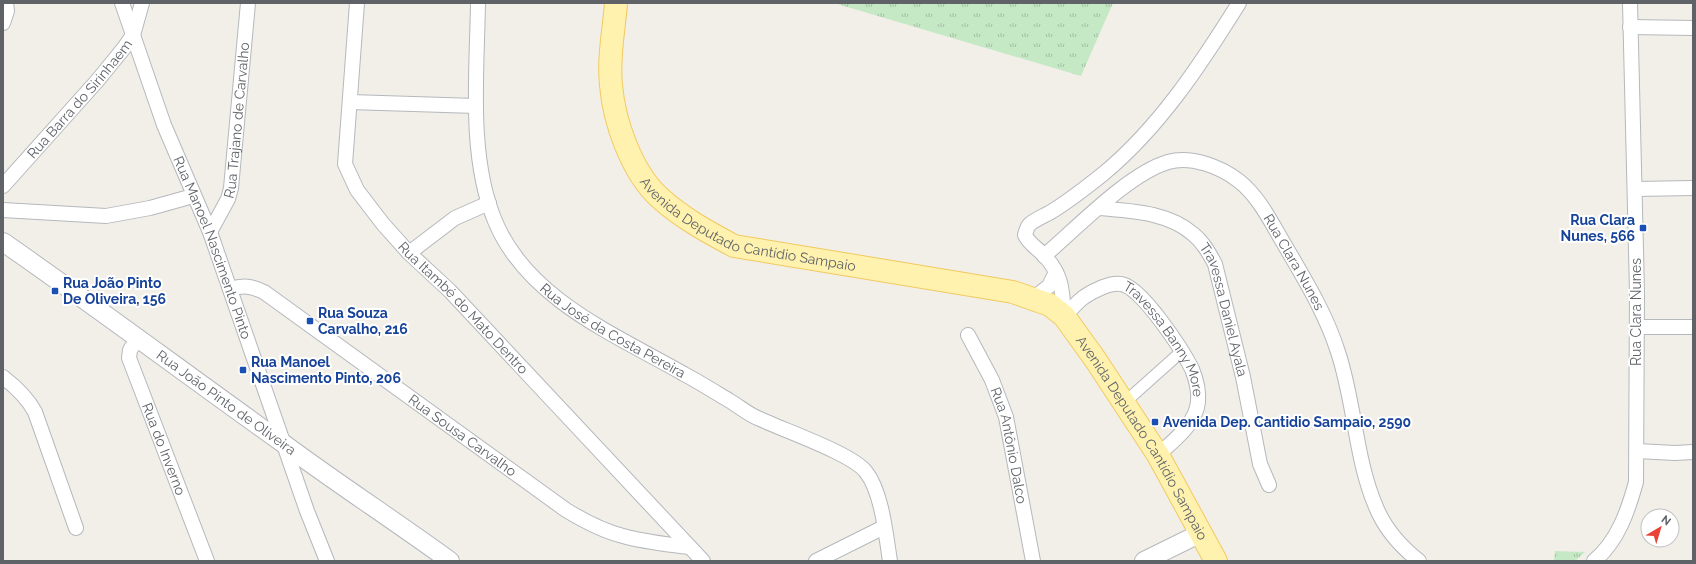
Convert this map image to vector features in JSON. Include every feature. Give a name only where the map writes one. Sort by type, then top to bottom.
[{"type":"main road","name":"Avenida Deputado Cantídio Sampaio","points":[[616,3],[610,84],[614,109],[630,155],[650,187],[660,198],[690,221],[734,246],[1013,292],[1034,298],[1050,305],[1064,316],[1095,359],[1158,455],[1216,561]]},
{"type":"street","points":[[3,23],[7,11],[6,3]]},
{"type":"street","name":"Rua Manoel Nascimento Pinto","points":[[122,3],[164,125],[210,232],[284,445],[327,561]]},
{"type":"street","name":"Rua Barra do Sirinhaem","points":[[3,186],[97,81],[133,35],[142,3]]},
{"type":"street","name":"Rua Trajano de Carvalho","points":[[210,232],[228,199],[231,188],[248,3]]},
{"type":"street","name":"Rua Itambé do Mato Dentro","points":[[357,3],[353,40],[345,164],[357,190],[383,224],[409,253],[450,291],[688,547],[703,561]]},
{"type":"street","name":"Rua José da Costa Pereira","points":[[478,3],[476,130],[481,166],[489,204],[496,222],[514,254],[542,285],[577,313],[606,332],[682,373],[758,419],[858,464],[865,470],[876,490],[890,561]]},
{"type":"street","points":[[1064,316],[1061,281],[1044,256],[1033,246],[1025,235],[1026,230],[1031,224],[1055,210],[1103,174],[1127,152],[1152,125],[1195,70],[1239,3]]},
{"type":"street","name":"Rua Clara Nunes","points":[[1594,561],[1600,556],[1614,538],[1630,504],[1636,482],[1637,327],[1630,3]]},
{"type":"street","points":[[1630,27],[1693,28]]},
{"type":"street","points":[[350,102],[476,106]]},
{"type":"street","name":"Rua Clara Nunes","points":[[1044,256],[1132,181],[1152,168],[1168,162],[1180,160],[1215,167],[1232,176],[1248,190],[1276,230],[1312,291],[1339,353],[1364,466],[1375,505],[1380,516],[1395,538],[1419,561]]},
{"type":"street","points":[[1635,189],[1693,188]]},
{"type":"street","points":[[3,210],[106,216],[150,208],[194,196]]},
{"type":"street","points":[[409,253],[455,218],[489,204]]},
{"type":"street","name":"Travessa Daniel Ayala","points":[[1099,208],[1131,211],[1160,217],[1194,234],[1208,251],[1215,264],[1243,377],[1260,464],[1269,485]]},
{"type":"street","name":"Rua João Pinto de Oliveira","points":[[3,242],[138,338],[284,445],[395,521],[450,561]]},
{"type":"street","points":[[1034,298],[1048,286],[1056,272]]},
{"type":"street","name":"Travessa Banny More","points":[[1064,316],[1084,297],[1100,288],[1114,284],[1127,285],[1136,291],[1150,308],[1181,352],[1192,370],[1197,387],[1198,403],[1193,416],[1182,432],[1158,455]]},
{"type":"street","name":"Rua Sousa Carvalho","points":[[230,289],[241,286],[252,287],[264,292],[405,395],[566,510],[581,519],[622,536],[688,547]]},
{"type":"street","points":[[1637,327],[1693,327]]},
{"type":"street","name":"Rua Antônio Dalco","points":[[968,335],[992,380],[1006,417],[1033,561]]},
{"type":"street","name":"Rua do Inverno","points":[[138,338],[130,350],[129,358],[207,561]]},
{"type":"street","points":[[1124,404],[1181,352]]},
{"type":"street","points":[[3,377],[19,390],[35,412],[76,528]]},
{"type":"street","points":[[1637,451],[1675,453],[1693,452]]},
{"type":"street","points":[[816,561],[884,527]]},
{"type":"street","points":[[1144,561],[1201,533]]},
{"type":"green space","points":[[834,3],[1113,3],[1081,76]]},
{"type":"green space","points":[[1555,551],[1585,552],[1575,561],[1554,561]]},
{"type":"place","name":"Rua Clara Nunes, 566","points":[[1643,228]]},
{"type":"place","name":"Rua João Pinto De Oliveira, 156","points":[[55,291]]},
{"type":"place","name":"Rua Souza Carvalho, 216","points":[[310,321]]},
{"type":"place","name":"Rua Manoel Nascimento Pinto, 206","points":[[243,370]]},
{"type":"place","name":"Avenida Dep. Cantidio Sampaio, 2590","points":[[1155,422]]}]
